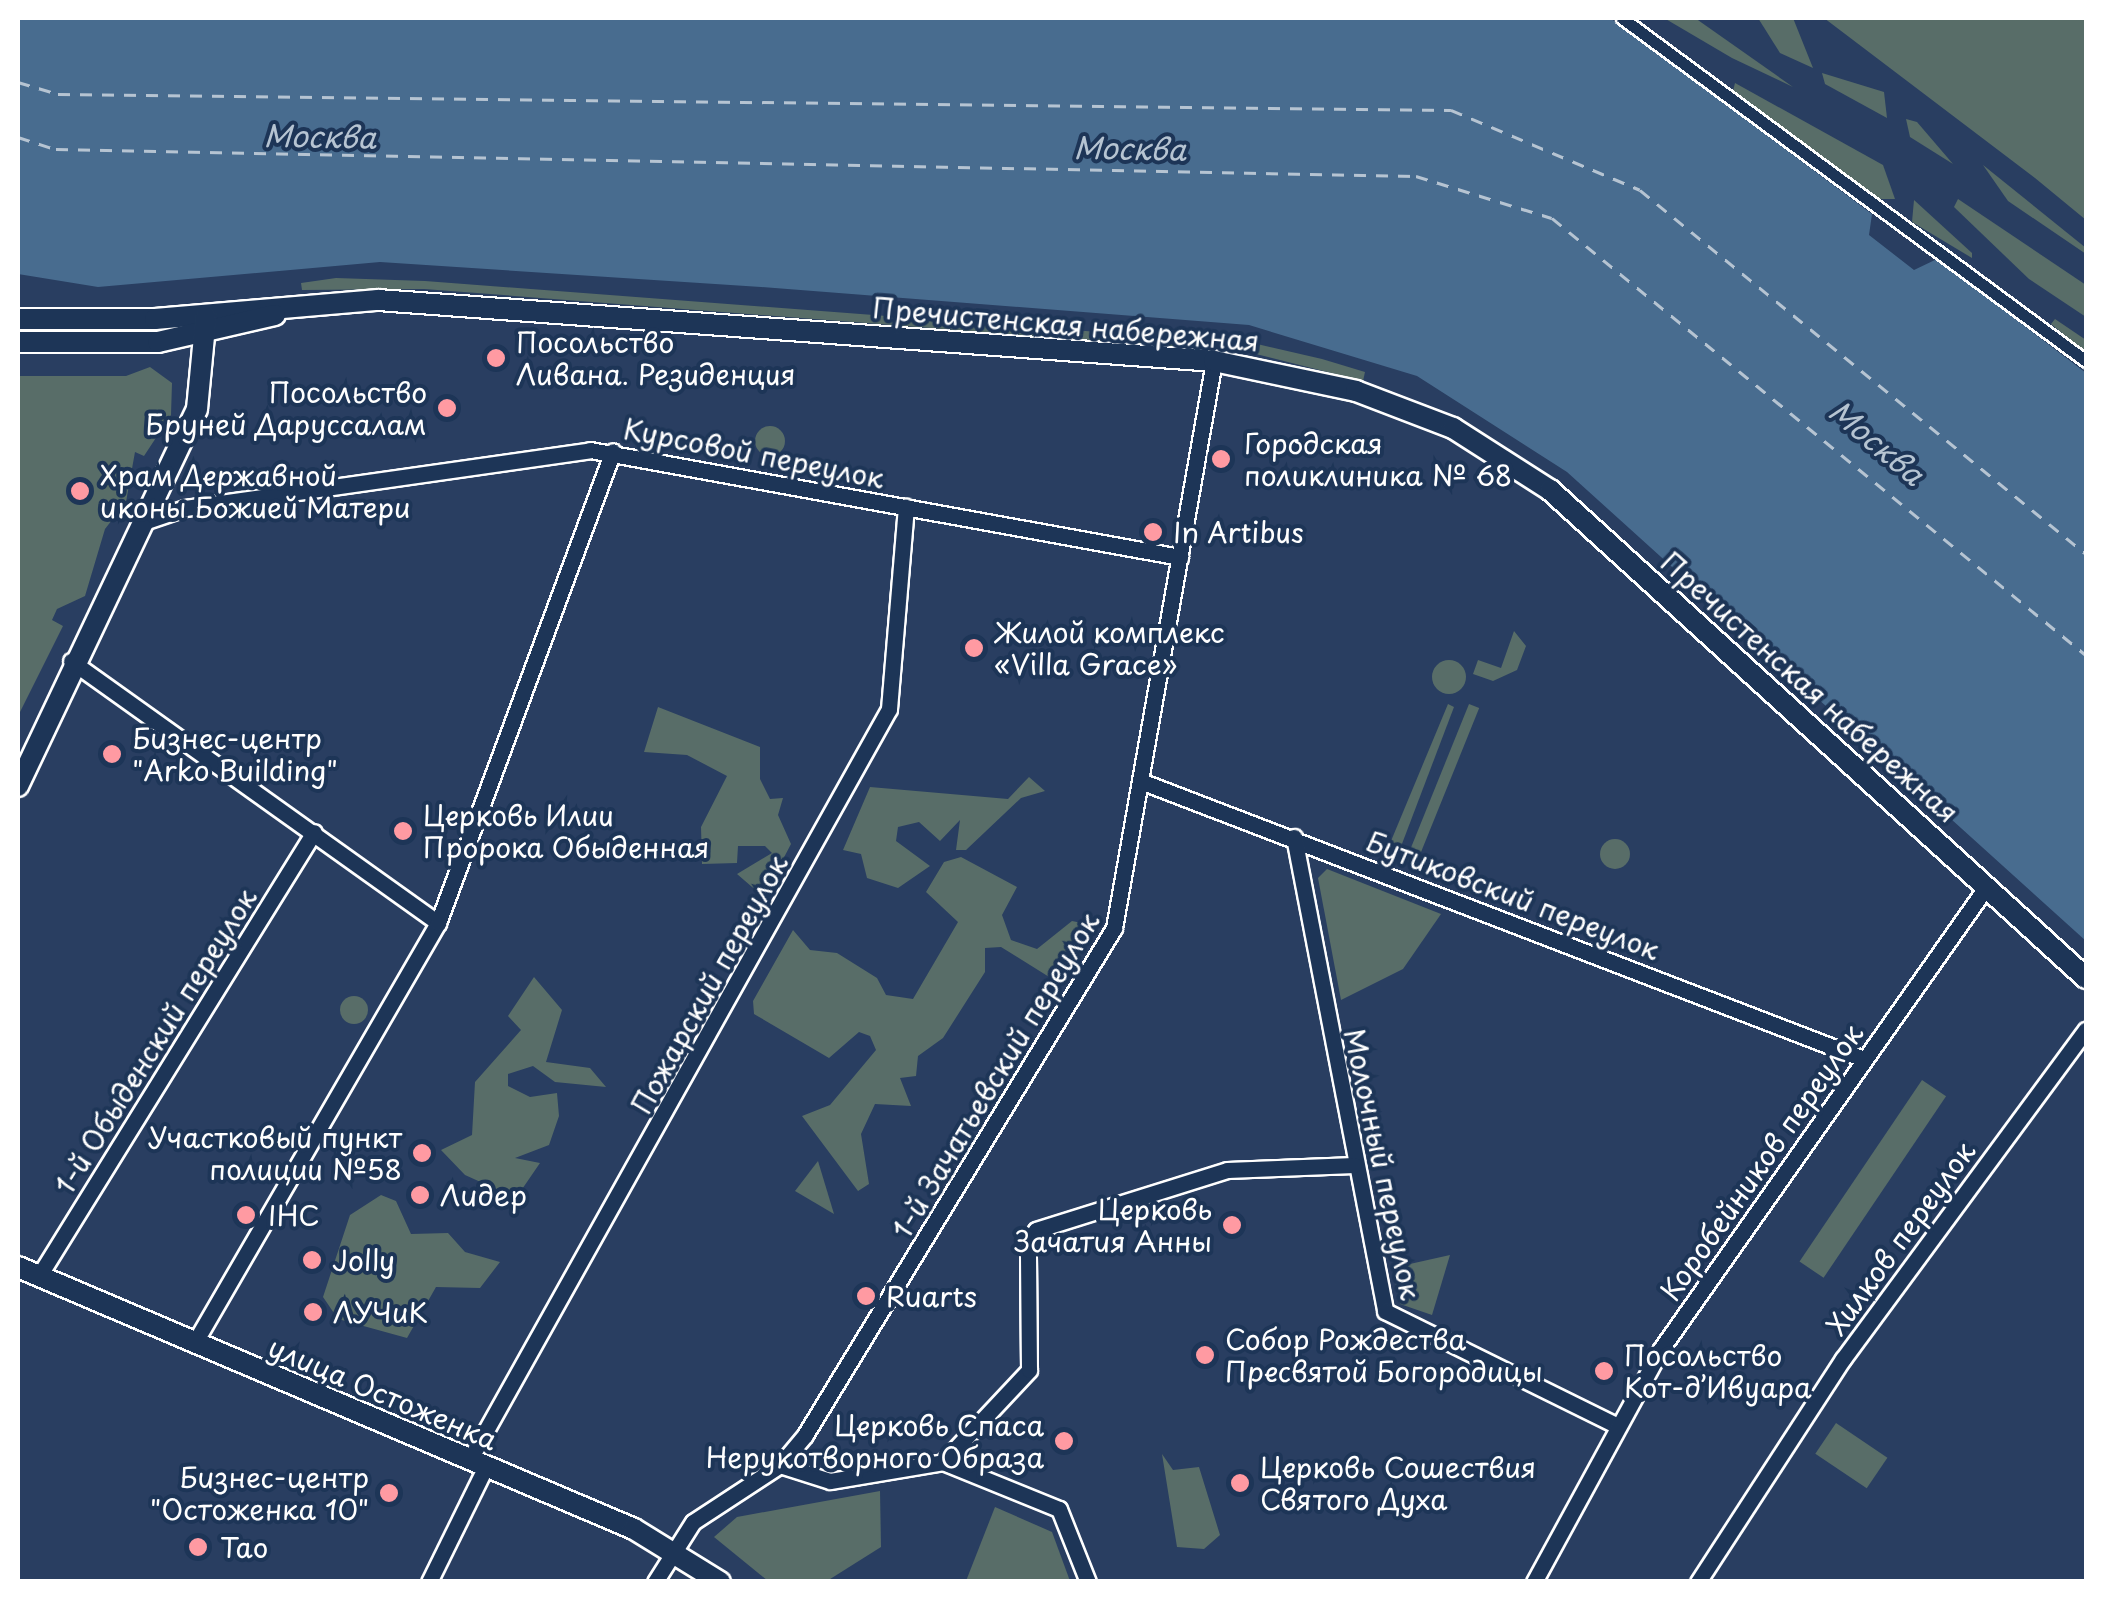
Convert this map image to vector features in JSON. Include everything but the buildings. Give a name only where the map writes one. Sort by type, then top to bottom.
[{"type":"main road","name":"Пречистенская набережная","points":[[18,342],[207,325],[305,305],[408,302],[1214,361],[1408,409],[1524,470],[2086,978]]},
{"type":"main road","name":"Пречистенская набережная","points":[[18,318],[207,325]]},
{"type":"main road","points":[[18,763],[197,409],[207,325]]},
{"type":"main road","points":[[18,786],[32,741]]},
{"type":"main road","name":"улица Остоженка","points":[[18,1267],[672,1550],[720,1582]]},
{"type":"street","points":[[1622,18],[2086,361]]},
{"type":"street","name":"1-й Зачатьевский переулок","points":[[655,1582],[672,1550],[704,1512],[780,1465],[1098,958],[1124,903],[1214,361]]},
{"type":"street","points":[[195,1342],[438,923],[613,451]]},
{"type":"street","name":"Курсовой переулок","points":[[141,523],[185,508],[613,451],[1180,557]]},
{"type":"street","name":"Пожарский переулок","points":[[429,1582],[478,1463],[889,709],[906,507]]},
{"type":"street","points":[[72,661],[438,923]]},
{"type":"street","name":"Бутиковский переулок","points":[[1143,782],[1864,1059]]},
{"type":"street","name":"1-й Обыденский переулок","points":[[39,1276],[314,832]]},
{"type":"street","name":"Молочный переулок","points":[[1294,837],[1354,1165],[1390,1318],[1614,1424]]},
{"type":"street","name":"Коробейников переулок","points":[[1534,1582],[1614,1424],[1987,886]]},
{"type":"street","name":"Хилков переулок","points":[[1698,1582],[1843,1359],[2086,1030]]},
{"type":"street","points":[[943,1462],[1029,1370],[1028,1242],[1036,1230],[1227,1170],[1354,1165]]},
{"type":"street","points":[[780,1465],[830,1481],[943,1462],[1059,1509],[1088,1582]]},
{"type":"green space","points":[[1664,18],[1695,18],[1793,87],[1732,58]]},
{"type":"green space","points":[[1758,18],[1793,18],[1813,68],[1780,53]]},
{"type":"green space","points":[[1824,18],[2086,18],[2086,220],[2035,178]]},
{"type":"green space","points":[[1822,73],[1884,92],[1887,118],[1825,84]]},
{"type":"green space","points":[[1735,83],[1883,165],[1895,199],[1880,199],[1733,91]]},
{"type":"green space","points":[[1906,119],[1917,122],[1953,164],[1910,137]]},
{"type":"green space","points":[[1983,165],[2086,248],[2086,254],[2008,201]]},
{"type":"green space","points":[[1958,199],[2086,285],[2086,317],[2029,279],[1954,207]]},
{"type":"green space","points":[[1914,200],[1972,253],[1972,258],[1912,222]]},
{"type":"green space","points":[[336,278],[425,281],[1244,343],[1243,352],[424,289],[302,290],[301,283]]},
{"type":"green space","points":[[2055,319],[2086,340],[2086,353],[2051,324]]},
{"type":"green space","points":[[1257,344],[1365,372],[1363,381],[1256,354]]},
{"type":"green space","points":[[150,367],[172,383],[171,415],[144,456],[135,452],[126,502],[105,529],[85,596],[57,609],[52,620],[63,626],[18,716],[18,376],[126,376]]},
{"type":"green space","points":[[770,426],[781,430],[785,441],[781,452],[770,456],[759,452],[755,441],[759,430]]},
{"type":"green space","points":[[1514,631],[1526,646],[1517,670],[1493,681],[1473,674],[1478,660],[1501,668]]},
{"type":"green space","points":[[1449,660],[1461,665],[1466,677],[1461,689],[1449,694],[1437,689],[1432,677],[1437,665]]},
{"type":"green space","points":[[1448,704],[1454,707],[1397,857],[1386,853]]},
{"type":"green space","points":[[1469,704],[1479,708],[1416,865],[1406,861]]},
{"type":"green space","points":[[658,707],[760,747],[760,779],[770,799],[783,798],[778,815],[791,844],[768,888],[759,893],[737,874],[772,853],[765,846],[738,846],[737,863],[702,864],[701,827],[727,776],[687,755],[644,752]]},
{"type":"green space","points":[[1029,777],[1045,791],[1021,798],[966,850],[956,850],[960,820],[940,841],[919,822],[898,827],[896,841],[930,866],[898,888],[867,878],[861,854],[843,850],[870,787],[1008,799]]},
{"type":"green space","points":[[1615,839],[1626,843],[1630,854],[1626,865],[1615,869],[1604,865],[1600,854],[1604,843]]},
{"type":"green space","points":[[961,857],[1017,887],[1002,915],[1011,940],[1037,949],[1072,921],[1097,926],[1062,985],[1001,947],[985,948],[985,972],[943,1038],[918,1056],[916,1076],[900,1078],[911,1106],[875,1104],[861,1134],[869,1184],[858,1191],[802,1116],[830,1105],[876,1050],[870,1036],[859,1032],[829,1058],[754,1014],[753,1001],[793,930],[810,950],[837,953],[877,978],[886,995],[913,999],[958,922],[926,892],[944,862]]},
{"type":"green space","points":[[1327,869],[1441,914],[1403,969],[1341,1000],[1318,878]]},
{"type":"green space","points":[[534,977],[562,1010],[546,1062],[590,1068],[606,1087],[555,1082],[533,1066],[508,1074],[508,1086],[530,1097],[557,1093],[559,1116],[549,1145],[515,1158],[540,1163],[516,1198],[465,1175],[441,1150],[472,1135],[475,1082],[521,1030],[508,1016]]},
{"type":"green space","points":[[354,996],[364,1000],[368,1010],[364,1020],[354,1024],[344,1020],[340,1010],[344,1000]]},
{"type":"green space","points":[[1922,1080],[1946,1096],[1824,1278],[1800,1262]]},
{"type":"green space","points":[[818,1161],[834,1214],[795,1191]]},
{"type":"green space","points":[[381,1195],[396,1201],[411,1234],[448,1233],[465,1252],[500,1262],[480,1288],[436,1287],[407,1338],[338,1319],[323,1297],[350,1215]]},
{"type":"green space","points":[[1450,1255],[1432,1315],[1400,1304],[1392,1268]]},
{"type":"green space","points":[[1836,1423],[1887,1458],[1867,1488],[1815,1454]]},
{"type":"green space","points":[[1162,1454],[1173,1470],[1199,1467],[1220,1535],[1204,1549],[1177,1547]]},
{"type":"green space","points":[[880,1491],[881,1547],[827,1581],[768,1581],[714,1537],[737,1517]]},
{"type":"green space","points":[[995,1507],[1052,1532],[1070,1581],[966,1581]]},
{"type":"water","name":"Москва","points":[[18,18],[1610,18],[1872,214],[1869,235],[1914,270],[1937,259],[2086,373],[2086,941],[1567,472],[1417,376],[1249,325],[761,287],[380,262],[98,287],[18,274]]},
{"type":"ferry route","points":[[18,82],[58,94],[1451,110],[1640,190],[2086,554]]},
{"type":"ferry route","points":[[18,137],[56,149],[1416,176],[1552,218],[2086,655]]},
{"type":"place","name":"Посольство Ливана. Резиденция","points":[[496,358]]},
{"type":"place","name":"Посольство Бруней Даруссалам","points":[[447,408]]},
{"type":"place","name":"Городская поликлиника № 68","points":[[1221,459]]},
{"type":"place","name":"Храм Державной иконы Божией Матери","points":[[80,491]]},
{"type":"place","name":"In Artibus","points":[[1153,532]]},
{"type":"place","name":"Жилой комплекс «Villa Grace»","points":[[974,648]]},
{"type":"place","name":"Бизнес-центр \"Arko Building\"","points":[[112,754]]},
{"type":"place","name":"Церковь Илии Пророка Обыденная","points":[[403,831]]},
{"type":"place","name":"Участковый пункт полиции №58","points":[[422,1153]]},
{"type":"place","name":"Лидер","points":[[420,1195]]},
{"type":"place","name":"IHC","points":[[246,1215]]},
{"type":"place","name":"Церковь Зачатия Анны","points":[[1232,1225]]},
{"type":"place","name":"Jolly","points":[[312,1260]]},
{"type":"place","name":"Ruarts","points":[[866,1296]]},
{"type":"place","name":"ЛУЧиК","points":[[313,1312]]},
{"type":"place","name":"Собор Рождества Пресвятой Богородицы","points":[[1205,1355]]},
{"type":"place","name":"Посольство Кот-д’Ивуара","points":[[1604,1371]]},
{"type":"place","name":"Церковь Спаса Нерукотворного Образа","points":[[1064,1441]]},
{"type":"place","name":"Церковь Сошествия Святого Духа","points":[[1240,1483]]},
{"type":"place","name":"Бизнес-центр \"Остоженка 10\"","points":[[389,1493]]},
{"type":"place","name":"Тао","points":[[198,1547]]}]
